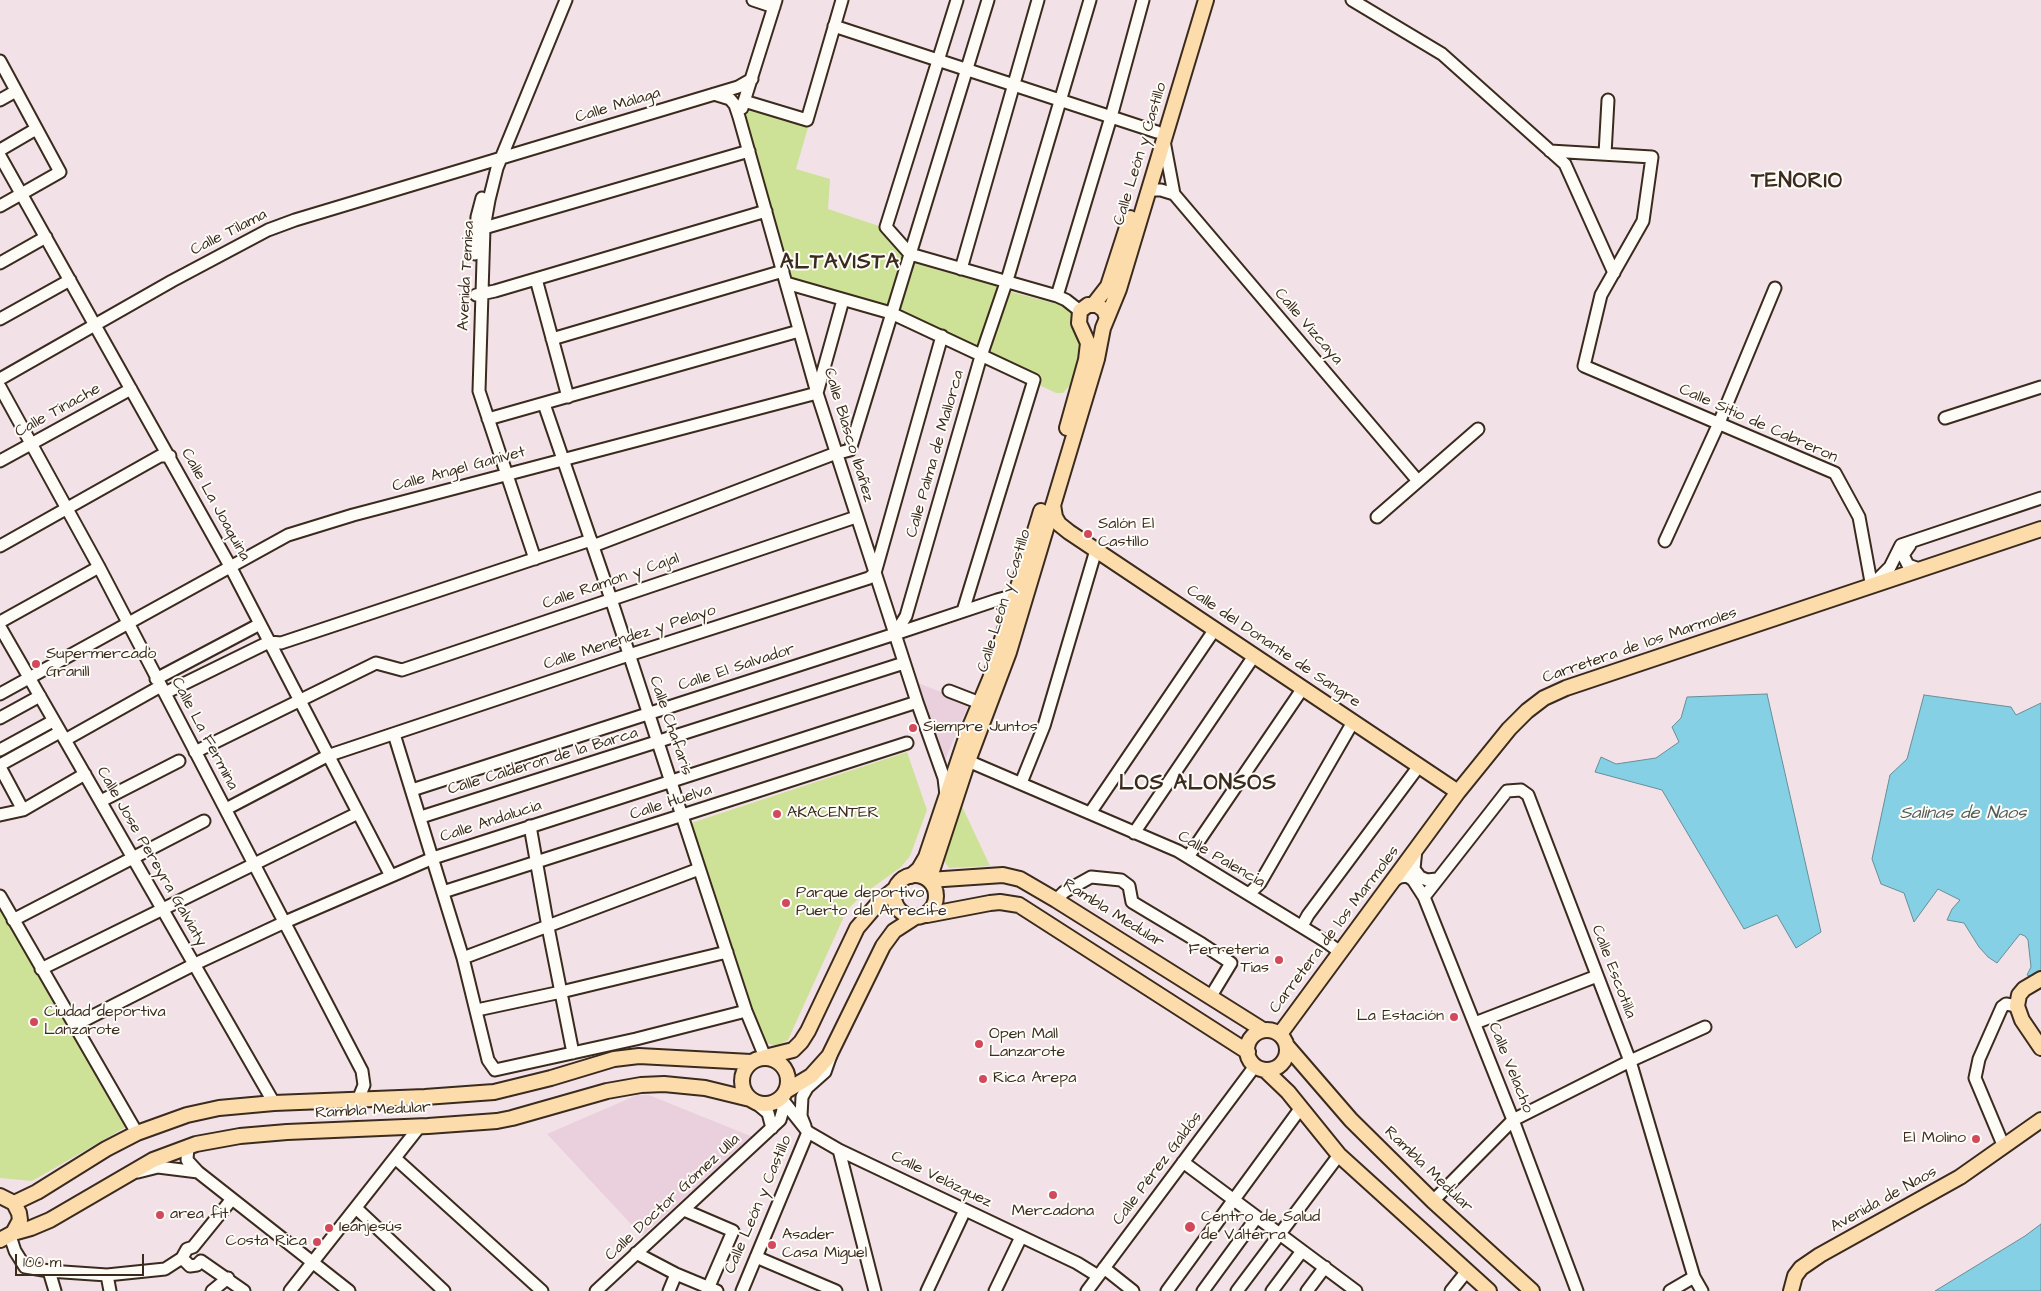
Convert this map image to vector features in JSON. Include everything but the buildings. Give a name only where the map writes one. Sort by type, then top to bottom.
[{"type":"main road","name":"Calle León y Castillo","points":[[929,880],[968,761],[1000,678],[1097,359],[1105,323],[1155,190],[1161,136],[1198,0]]},
{"type":"main road","name":"Calle León y Castillo","points":[[1094,304],[1108,286],[1161,136],[1206,0]]},
{"type":"main road","points":[[1088,304],[1094,304],[1104,310],[1105,323],[1090,333],[1084,331],[1079,322],[1080,311],[1088,304]]},
{"type":"main road","name":"Calle León y Castillo","points":[[911,876],[919,869],[926,857],[946,796],[990,678],[1086,360],[1088,343],[1084,331]]},
{"type":"main road","name":"Calle del Donante de Sangre","points":[[1053,505],[1055,517],[1059,524],[1069,532],[1458,792]]},
{"type":"main road","points":[[1044,535],[1050,529],[1057,528],[1069,532]]},
{"type":"main road","name":"Carretera de los Marmoles","points":[[1280,1034],[1393,881],[1409,868],[1416,849],[1458,792],[1509,729],[1527,711],[1544,698],[1566,688],[2041,529]]},
{"type":"main road","points":[[936,863],[938,870],[944,875],[958,880]]},
{"type":"main road","points":[[895,890],[880,900],[856,928],[808,1031],[800,1042],[793,1050],[750,1062],[746,1067],[741,1080],[742,1087],[753,1101],[770,1104],[811,1076],[829,1056],[883,946],[894,932],[921,916],[936,902],[936,894],[929,880],[917,875],[898,883],[895,890],[895,905],[906,916],[921,916],[1000,902],[1019,905],[1248,1052],[1260,1068],[1288,1092],[1339,1155],[1489,1291]]},
{"type":"main road","name":"Rambla Medular","points":[[929,880],[958,880],[1003,875],[1020,879],[1263,1030]]},
{"type":"main road","points":[[2041,979],[2024,989],[2019,995],[2017,1006],[2022,1020],[2041,1048]]},
{"type":"main road","points":[[1248,1052],[1250,1040],[1263,1030],[1275,1031],[1280,1034],[1287,1046],[1288,1052],[1282,1063],[1272,1069],[1260,1068]]},
{"type":"main road","name":"Rambla Medular","points":[[1287,1046],[1351,1120],[1433,1201],[1532,1291]]},
{"type":"main road","name":"Rambla Medular","points":[[14,1203],[37,1192],[106,1149],[138,1134],[187,1115],[219,1108],[274,1103],[494,1092],[551,1078],[614,1059],[639,1056],[750,1062]]},
{"type":"main road","points":[[765,1057],[776,1060],[785,1069],[788,1082],[783,1095]]},
{"type":"main road","name":"Rambla Medular","points":[[8,1236],[50,1220],[153,1160],[188,1146],[240,1136],[420,1126],[512,1118],[606,1091],[641,1085],[664,1084],[705,1088],[753,1101]]},
{"type":"main road","name":"Avenida de Naos","points":[[1791,1291],[1801,1268],[1820,1255],[1960,1177],[2041,1120]]},
{"type":"main road","points":[[0,1196],[14,1203],[19,1213],[20,1220],[8,1236]]},
{"type":"street","name":"Avenida Temisa","points":[[504,476],[479,391],[477,217],[497,159],[566,0]]},
{"type":"street","points":[[739,116],[775,3],[753,0]]},
{"type":"street","points":[[744,101],[807,120],[842,0]]},
{"type":"street","points":[[957,0],[886,227],[910,254],[1057,296],[1066,300],[1080,311]]},
{"type":"street","points":[[23,810],[0,766],[161,686],[269,642],[281,643],[535,559],[592,543],[831,455],[850,450],[988,0]]},
{"type":"street","points":[[961,269],[1038,0]]},
{"type":"street","name":"Calle Palma de Mallorca","points":[[896,634],[906,616],[981,356],[1006,282],[1090,0]]},
{"type":"street","points":[[1057,296],[1112,117],[1143,0]]},
{"type":"street","points":[[1352,0],[1442,54],[1565,164],[1614,273]]},
{"type":"street","points":[[834,26],[1112,117],[1161,136],[1174,194],[1155,190]]},
{"type":"street","points":[[0,61],[60,172],[0,206]]},
{"type":"street","name":"Calle Málaga","points":[[497,159],[738,87],[752,79]]},
{"type":"street","points":[[0,100],[16,91]]},
{"type":"street","name":"Calle Blasco Ibañez","points":[[714,94],[730,99],[735,105],[739,116],[817,393],[838,454],[874,573],[944,778],[946,796]]},
{"type":"street","points":[[1605,154],[1608,100]]},
{"type":"street","points":[[0,150],[36,129]]},
{"type":"street","points":[[484,228],[749,151]]},
{"type":"street","points":[[1550,151],[1652,157],[1643,221],[1614,273]]},
{"type":"street","name":"Calle La Joaquina","points":[[0,156],[230,566],[391,876]]},
{"type":"street","name":"Avenida Temisa","points":[[497,159],[484,228],[472,390],[535,559]]},
{"type":"street","name":"Calle Tilama","points":[[0,379],[205,263],[268,230],[314,214],[497,159]]},
{"type":"street","points":[[1155,190],[1170,176]]},
{"type":"street","name":"Calle Vizcaya","points":[[1174,194],[1418,481]]},
{"type":"street","points":[[478,294],[536,279],[766,211]]},
{"type":"street","points":[[0,263],[46,237]]},
{"type":"street","points":[[552,340],[782,271]]},
{"type":"street","name":"Calle Sitio de Cabreron","points":[[1614,273],[1601,295],[1584,366],[1835,473],[1859,517],[1871,582],[1867,587]]},
{"type":"street","points":[[536,279],[568,397]]},
{"type":"street","points":[[0,319],[70,280]]},
{"type":"street","points":[[786,283],[891,313],[1034,380],[963,611]]},
{"type":"street","points":[[1665,541],[1719,423],[1774,288]]},
{"type":"street","points":[[817,393],[843,300]]},
{"type":"street","points":[[488,419],[800,331]]},
{"type":"street","points":[[874,573],[942,336]]},
{"type":"street","points":[[1945,418],[2041,386]]},
{"type":"street","name":"Calle La Fermina","points":[[0,387],[99,567],[362,1071],[364,1085],[358,1100]]},
{"type":"street","name":"Calle Tinache","points":[[0,461],[131,389]]},
{"type":"street","name":"Calle Angel Ganivet","points":[[0,694],[272,542],[304,529],[817,393]]},
{"type":"street","name":"Calle Chafaris","points":[[544,404],[612,599],[746,1010],[765,1057]]},
{"type":"street","points":[[1377,517],[1478,429]]},
{"type":"street","points":[[0,546],[160,456],[170,456]]},
{"type":"street","points":[[1867,587],[1878,580],[1890,567],[1901,545],[2041,498]]},
{"type":"street","name":"Calle Ramon y Cajal","points":[[299,702],[376,663],[402,670],[856,517]]},
{"type":"street","points":[[1914,541],[1906,548],[1903,556],[1908,565],[1919,569]]},
{"type":"street","points":[[1021,783],[1044,726],[1096,550]]},
{"type":"street","points":[[0,622],[99,567]]},
{"type":"street","name":"Calle Menendez y Pelayo","points":[[226,809],[327,756],[629,655],[869,578],[874,573]]},
{"type":"street","name":"Calle El Salvador","points":[[412,790],[1016,595]]},
{"type":"street","points":[[161,686],[260,624]]},
{"type":"street","name":"Calle Jose Pereyra Galviaty","points":[[0,627],[274,1103]]},
{"type":"street","points":[[1090,813],[1215,629]]},
{"type":"street","points":[[1134,833],[1254,656]]},
{"type":"street","name":"Calle Calderon de la Barca","points":[[420,817],[904,663]]},
{"type":"street","points":[[1188,857],[1303,688]]},
{"type":"street","points":[[949,691],[980,703]]},
{"type":"street","points":[[0,718],[40,696]]},
{"type":"street","points":[[196,752],[299,702]]},
{"type":"street","name":"Calle Andalucia","points":[[75,1025],[195,964],[285,922],[433,858],[917,702]]},
{"type":"street","points":[[0,750],[53,721]]},
{"type":"street","points":[[1249,894],[1260,883],[1353,722]]},
{"type":"street","points":[[394,734],[463,958],[488,1060],[495,1070],[573,1053],[746,1010]]},
{"type":"street","name":"Calle Huelva","points":[[443,892],[908,743]]},
{"type":"street","points":[[101,801],[179,761]]},
{"type":"street","name":"Calle Palencia","points":[[968,761],[1178,851],[1302,926],[1340,952]]},
{"type":"street","points":[[1302,926],[1308,915],[1419,766]]},
{"type":"street","points":[[0,815],[23,810],[84,774]]},
{"type":"street","name":"Calle Escotilla","points":[[1424,897],[1507,791],[1521,790],[1528,796],[1630,1061],[1694,1277],[1702,1291]]},
{"type":"street","points":[[41,969],[253,863],[358,813]]},
{"type":"street","points":[[13,920],[204,821]]},
{"type":"street","points":[[530,826],[573,1053]]},
{"type":"street","points":[[1409,868],[1427,880],[1437,880]]},
{"type":"street","points":[[463,958],[699,869]]},
{"type":"street","name":"Calle Velacho","points":[[1393,881],[1407,876],[1414,880],[1424,897],[1513,1120],[1577,1291]]},
{"type":"street","points":[[1056,900],[1064,892],[1091,877],[1121,880],[1129,886],[1132,902],[1202,944],[1231,964],[1211,996]]},
{"type":"street","points":[[0,896],[138,1134]]},
{"type":"street","points":[[477,1010],[727,952]]},
{"type":"street","points":[[1475,1023],[1597,976]]},
{"type":"street","points":[[2004,1147],[1975,1078],[1979,1059],[2002,1007],[2006,1004],[2017,1006]]},
{"type":"street","points":[[1433,1201],[1513,1120],[1630,1061],[1705,1027]]},
{"type":"street","points":[[808,1132],[801,1116],[802,1097],[807,1088],[825,1072],[835,1043]]},
{"type":"street","name":"Calle Pérez Galdós","points":[[1087,1291],[1183,1162],[1260,1068]]},
{"type":"street","name":"Calle Doctor Gómez Ulla","points":[[596,1291],[780,1120],[783,1110],[783,1095]]},
{"type":"street","name":"Calle Velázquez","points":[[783,1095],[808,1132],[839,1150],[1021,1237],[1101,1272],[1133,1291]]},
{"type":"street","points":[[753,1101],[768,1113],[772,1128]]},
{"type":"street","points":[[1167,1291],[1233,1198],[1300,1109]]},
{"type":"street","points":[[290,1291],[420,1126]]},
{"type":"street","name":"Calle León y Castillo","points":[[742,1291],[808,1132]]},
{"type":"street","points":[[188,1146],[187,1160],[198,1172],[349,1291]]},
{"type":"street","points":[[839,1150],[875,1291]]},
{"type":"street","points":[[1237,1291],[1281,1235],[1339,1155]]},
{"type":"street","points":[[395,1158],[542,1291]]},
{"type":"street","points":[[1183,1162],[1325,1268],[1349,1289]]},
{"type":"street","points":[[128,1174],[158,1167],[198,1172]]},
{"type":"street","points":[[8,1236],[24,1267],[49,1271],[107,1275],[165,1268],[182,1258],[187,1249],[193,1248],[232,1199]]},
{"type":"street","points":[[356,1208],[444,1291]]},
{"type":"street","points":[[636,1254],[711,1290],[733,1231],[684,1210]]},
{"type":"street","points":[[927,1291],[965,1210]]},
{"type":"street","points":[[1203,1291],[1257,1217]]},
{"type":"street","points":[[995,1291],[1021,1237]]},
{"type":"street","points":[[193,1248],[199,1252],[201,1261],[228,1278],[244,1291]]},
{"type":"street","points":[[1272,1291],[1302,1251]]},
{"type":"street","points":[[756,1257],[815,1287],[836,1291]]},
{"type":"street","points":[[182,1258],[190,1266],[197,1266],[201,1261]]},
{"type":"street","points":[[1308,1291],[1325,1268]]},
{"type":"street","points":[[49,1271],[55,1291]]},
{"type":"street","points":[[1452,1291],[1467,1271]]},
{"type":"street","points":[[669,1291],[676,1274]]},
{"type":"street","points":[[107,1275],[110,1291]]},
{"type":"street","points":[[1670,1291],[1694,1277]]},
{"type":"street","points":[[212,1291],[228,1278]]},
{"type":"shaded area","points":[[918,684],[969,703],[944,763]]},
{"type":"shaded area","points":[[637,1095],[649,1095],[753,1137],[642,1236],[547,1134]]},
{"type":"green space","points":[[746,105],[809,124],[796,169],[830,179],[828,209],[879,226],[904,255],[888,310],[791,281],[744,114]]},
{"type":"green space","points":[[911,262],[999,287],[977,349],[895,312]]},
{"type":"green space","points":[[1008,291],[1061,305],[1071,312],[1072,325],[1083,345],[1076,378],[1063,393],[1056,393],[1037,384],[987,353]]},
{"type":"green space","name":"Parque deportivo Puerto del Arrecife","points":[[907,752],[927,810],[910,856],[901,867],[861,896],[847,910],[788,1040],[776,1046],[764,1042],[691,823]]},
{"type":"green space","points":[[960,802],[990,866],[949,868],[942,858]]},
{"type":"green space","name":"Ciudad deportiva Lanzarote","points":[[0,903],[126,1127],[32,1181],[0,1178]]},
{"type":"water","points":[[1767,694],[1821,932],[1796,948],[1777,915],[1744,929],[1662,790],[1595,772],[1601,757],[1616,764],[1656,758],[1679,742],[1672,727],[1681,718],[1687,697]]},
{"type":"water","name":"Salinas de Naos","points":[[1924,695],[2011,707],[2016,715],[2041,703],[2041,973],[2033,977],[2027,975],[2031,967],[2028,940],[2025,936],[2020,934],[1997,963],[1979,947],[1964,923],[1947,920],[1952,909],[1960,900],[1938,889],[1914,922],[1904,893],[1881,884],[1872,859],[1890,775],[1907,759]]},
{"type":"water","points":[[2041,1224],[2041,1291],[1935,1291],[2025,1236]]},
{"type":"place","name":"Salón El Castillo","points":[[1088,534]]},
{"type":"place","name":"Supermercado Granill","points":[[36,664]]},
{"type":"place","name":"Siempre Juntos","points":[[913,728]]},
{"type":"place","name":"AKACENTER","points":[[777,814]]},
{"type":"place","name":"Parque deportivo Puerto del Arrecife","points":[[786,903]]},
{"type":"place","name":"Ferreteria Tias","points":[[1279,960]]},
{"type":"place","name":"La Estación","points":[[1454,1017]]},
{"type":"place","name":"Ciudad deportiva Lanzarote","points":[[34,1022]]},
{"type":"place","name":"Open Mall Lanzarote","points":[[979,1044]]},
{"type":"place","name":"Rica Arepa","points":[[983,1079]]},
{"type":"place","name":"El Molino","points":[[1976,1139]]},
{"type":"place","name":"Mercadona","points":[[1053,1195]]},
{"type":"place","name":"area fit","points":[[160,1215]]},
{"type":"place","name":"Centro de Salud de Valterra","points":[[1190,1227]]},
{"type":"place","name":"Ieanjesús","points":[[329,1228]]},
{"type":"place","name":"Costa Rica","points":[[317,1242]]},
{"type":"place","name":"Asader Casa Miguel","points":[[772,1245]]},
{"type":"district","name":"TENORIO","points":[[1797,183]]},
{"type":"district","name":"ALTAVISTA","points":[[840,264]]},
{"type":"district","name":"LOS ALONSOS","points":[[1198,785]]}]
